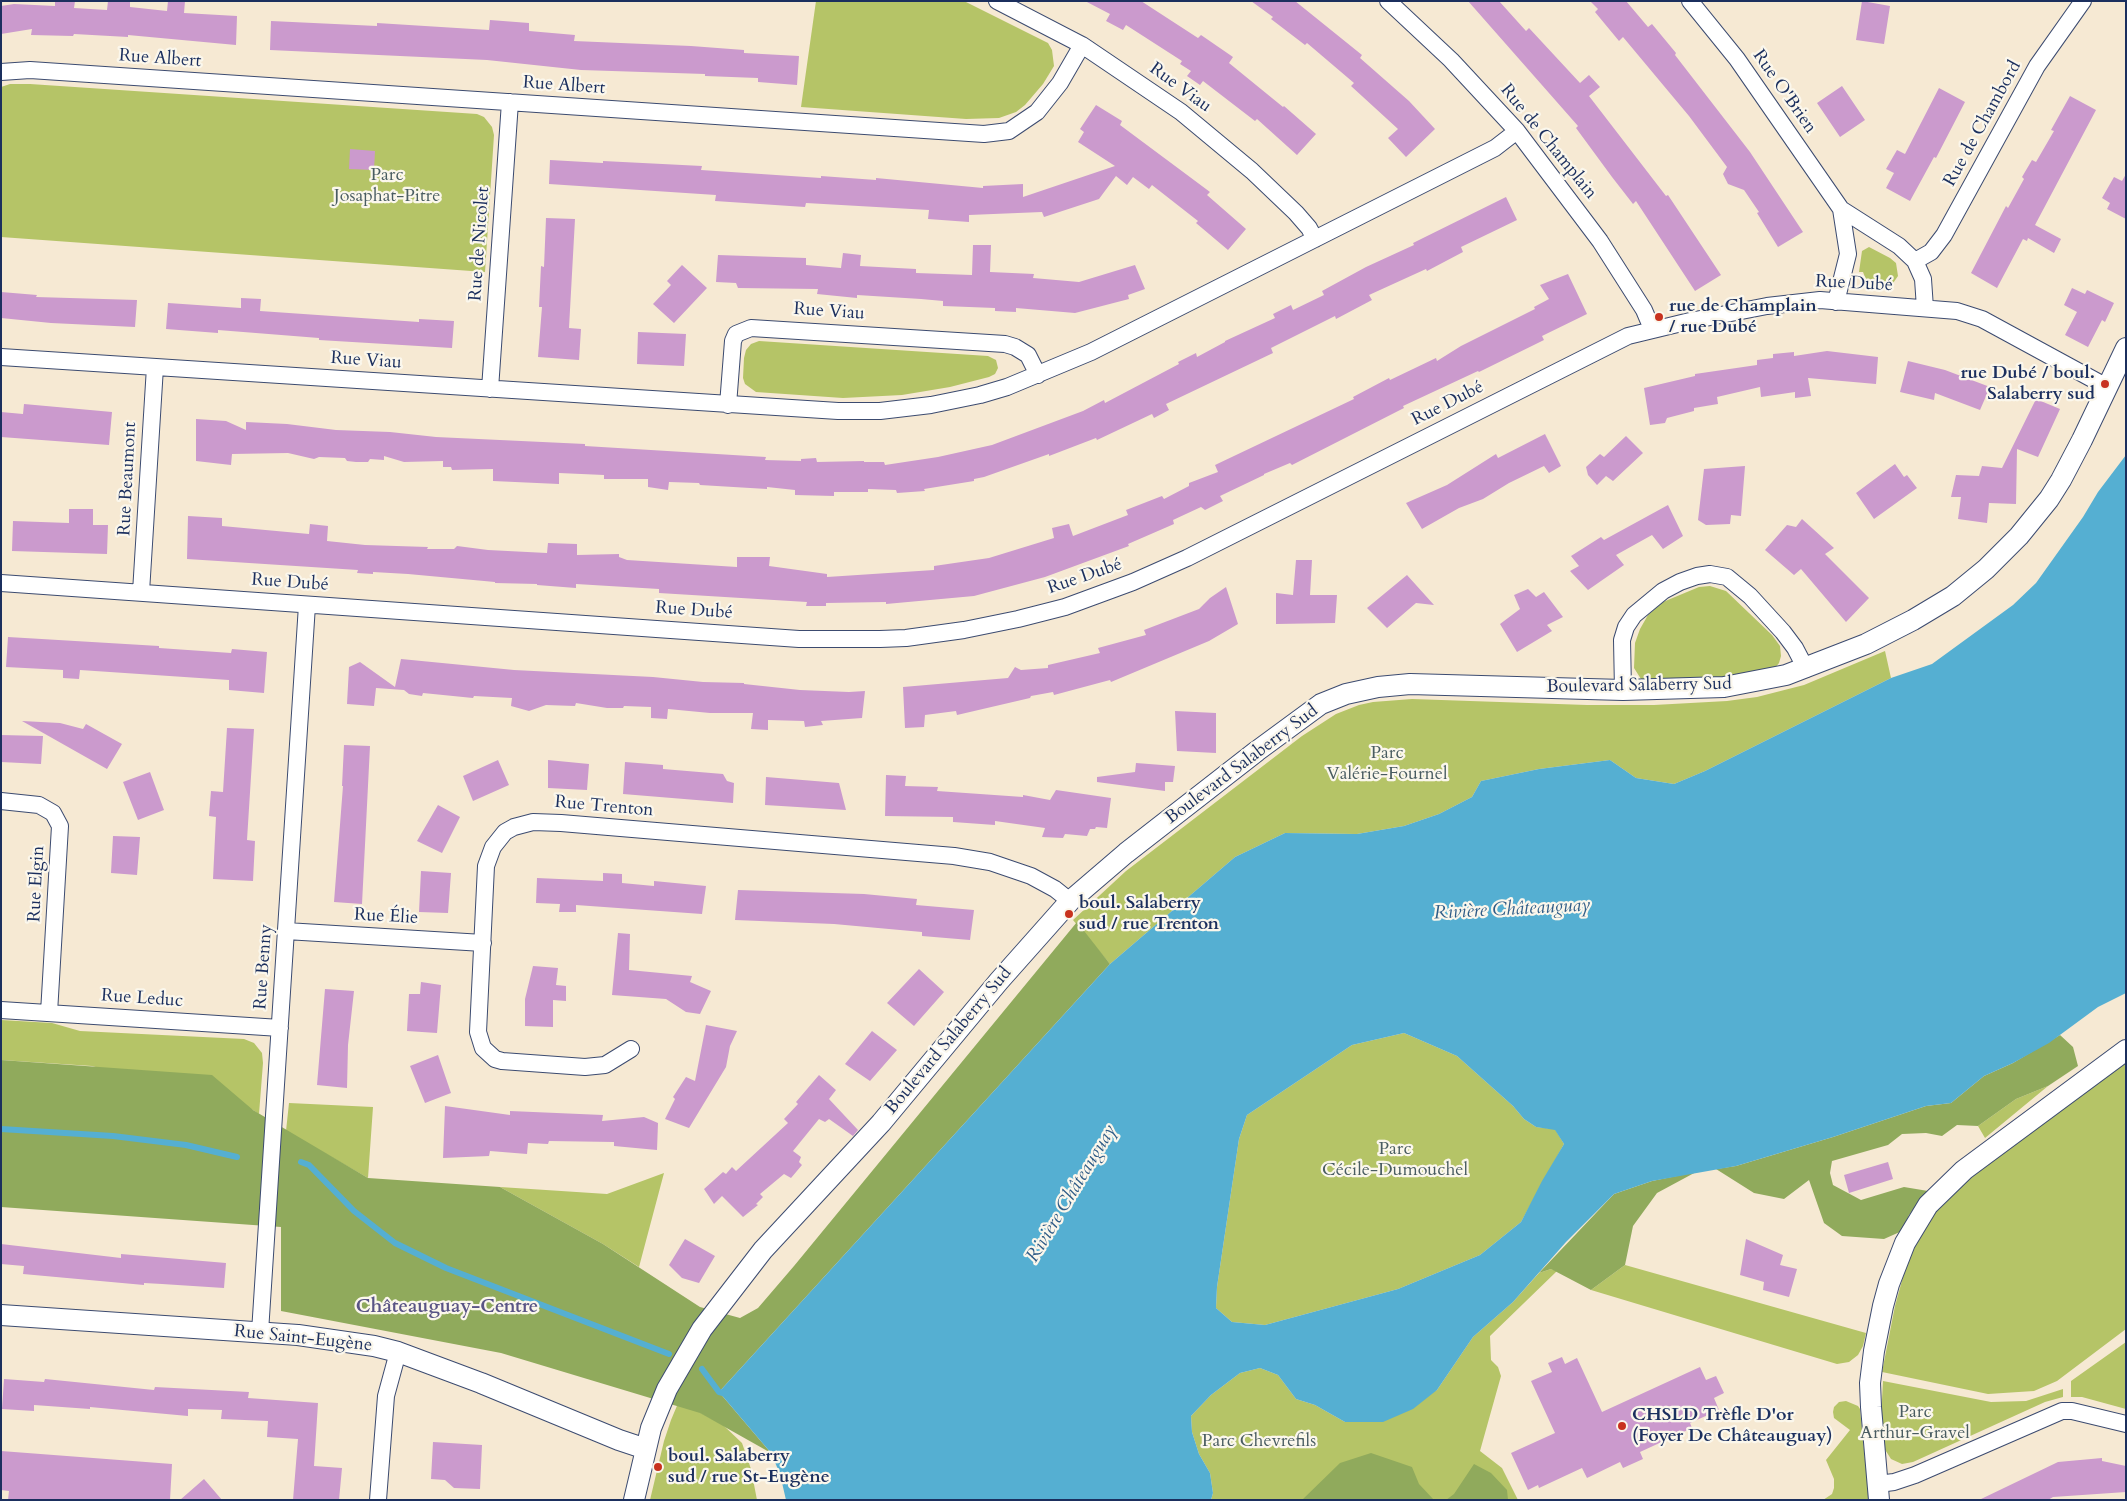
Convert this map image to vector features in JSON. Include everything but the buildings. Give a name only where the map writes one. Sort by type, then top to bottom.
[{"type":"street","name":"Rue Viau","points":[[996,1],[1082,45],[1134,79],[1206,132],[1252,171],[1296,213],[1309,228],[1315,239]]},
{"type":"street","name":"Rue de Champlain","points":[[1388,1],[1451,60],[1517,131],[1600,241],[1644,310],[1652,329]]},
{"type":"street","name":"Rue O'Brien","points":[[1690,1],[1737,60],[1841,209],[1899,246],[1915,261],[1923,279],[1925,308]]},
{"type":"street","name":"Rue de Chambord","points":[[1915,261],[1930,252],[1944,234],[2037,66],[2082,1]]},
{"type":"street","name":"Rue Albert","points":[[1,72],[30,70],[962,134],[995,134],[1009,131],[1037,112],[1060,83],[1082,45]]},
{"type":"street","name":"Rue de Nicolet","points":[[490,389],[510,102]]},
{"type":"street","name":"Rue Viau","points":[[1,357],[838,412],[880,411],[939,404],[980,395],[1038,375],[1091,352],[1495,148],[1517,131]]},
{"type":"street","name":"Rue O'Brien","points":[[1836,302],[1848,254],[1841,209]]},
{"type":"street","name":"Rue Dubé","points":[[1,583],[829,640],[906,638],[991,625],[1065,607],[1109,592],[1159,571],[1628,336],[1652,329],[1767,306],[1820,300],[1956,311],[1982,319],[2107,387]]},
{"type":"street","name":"Rue Viau","points":[[728,405],[733,341],[736,334],[751,328],[1005,344],[1015,347],[1028,355],[1038,375]]},
{"type":"street","name":"Boulevard Salaberry Sud","points":[[634,1500],[657,1412],[667,1390],[702,1329],[769,1243],[881,1123],[999,981],[1070,901],[1126,853],[1257,751],[1307,714],[1332,699],[1360,690],[1410,684],[1623,690],[1724,687],[1772,679],[1806,669],[1866,644],[1914,620],[1953,596],[1986,569],[2019,536],[2049,499],[2078,448],[2126,348]]},
{"type":"street","name":"Rue Beaumont","points":[[141,592],[154,367]]},
{"type":"street","points":[[1623,690],[1622,640],[1626,627],[1634,615],[1663,591],[1688,579],[1710,574],[1727,577],[1750,596],[1783,632],[1795,648],[1806,669]]},
{"type":"street","name":"Rue Benny","points":[[260,1332],[307,605]]},
{"type":"street","name":"Rue Elgin","points":[[1,801],[39,805],[53,813],[60,826],[49,1013]]},
{"type":"street","name":"Rue Trenton","points":[[631,1049],[604,1065],[585,1067],[510,1062],[495,1059],[483,1048],[478,1032],[486,866],[493,846],[505,832],[533,822],[954,856],[990,862],[1031,876],[1051,886],[1070,901]]},
{"type":"street","name":"Rue Élie","points":[[286,931],[483,943]]},
{"type":"street","name":"Rue Leduc","points":[[1,1010],[280,1028]]},
{"type":"street","points":[[2126,1050],[1964,1170],[1928,1205],[1915,1224],[1901,1251],[1889,1284],[1873,1360],[1871,1407],[1878,1492],[1894,1482],[1915,1475],[2062,1411],[2072,1411],[2126,1424]]},
{"type":"street","name":"Rue Saint-Eugène","points":[[1,1315],[260,1332],[352,1341],[398,1352],[646,1449]]},
{"type":"street","points":[[378,1500],[386,1396],[398,1352]]},
{"type":"green space","points":[[816,1],[964,1],[1048,43],[1052,50],[1054,66],[1043,84],[1025,105],[1016,112],[999,118],[966,119],[801,107]]},
{"type":"green space","name":"Parc Josaphat-Pitre","points":[[10,84],[477,114],[484,117],[492,127],[494,135],[485,272],[1,237],[1,87]]},
{"type":"green space","points":[[1869,247],[1896,263],[1898,276],[1891,286],[1887,283],[1882,285],[1871,284],[1867,282],[1863,272],[1859,272],[1862,251]]},
{"type":"green space","points":[[759,341],[988,356],[996,360],[998,368],[995,374],[989,377],[950,387],[902,395],[843,398],[756,392],[745,384],[743,378],[744,358],[746,350],[751,344]]},
{"type":"green space","points":[[1710,586],[1726,591],[1772,635],[1780,646],[1781,656],[1779,663],[1775,668],[1724,677],[1647,681],[1641,679],[1634,668],[1635,643],[1648,615],[1663,602],[1699,587]]},
{"type":"green space","name":"Parc Valérie-Fournel","points":[[1885,651],[1891,678],[1705,771],[1674,784],[1636,778],[1610,760],[1539,769],[1481,781],[1472,797],[1439,814],[1404,826],[1357,834],[1285,833],[1235,857],[1110,964],[1073,920],[1126,871],[1302,736],[1336,714],[1359,705],[1412,699],[1587,705],[1654,705],[1727,701],[1757,697],[1804,685]]},
{"type":"green space","points":[[1077,922],[1110,964],[719,1392],[771,1453],[700,1413],[501,1353],[281,1311],[281,1227],[1,1207],[1,1060],[212,1075],[253,1110],[368,1178],[500,1187],[603,1244],[700,1307],[740,1318],[758,1308],[794,1266]]},
{"type":"green space","points":[[1,1020],[52,1023],[80,1031],[244,1039],[254,1043],[262,1053],[259,1114],[253,1110],[92,1066],[1,1060]]},
{"type":"green space","name":"Parc Cécile-Dumouchel","points":[[1404,1033],[1457,1056],[1513,1106],[1524,1119],[1536,1127],[1555,1129],[1564,1144],[1521,1222],[1480,1255],[1398,1289],[1265,1325],[1232,1322],[1216,1308],[1217,1287],[1239,1139],[1247,1115],[1352,1045]]},
{"type":"green space","points":[[2060,1035],[2073,1047],[2078,1066],[2048,1086],[2016,1099],[1978,1126],[1957,1125],[1942,1136],[1926,1133],[1902,1134],[1888,1145],[1832,1161],[1830,1173],[1833,1185],[1861,1200],[1904,1187],[1928,1191],[1909,1215],[1902,1231],[1884,1239],[1842,1236],[1824,1223],[1809,1180],[1784,1199],[1754,1193],[1716,1169],[1736,1166],[1833,1137],[1926,1106],[1951,1103],[1984,1076],[2013,1063]]},
{"type":"green space","points":[[2126,1060],[2126,1329],[2057,1381],[2034,1391],[1988,1394],[1882,1372],[1895,1306],[1906,1266],[1921,1231],[1943,1203],[1968,1180]]},
{"type":"green space","points":[[2048,1086],[1985,1138],[1978,1126],[2016,1099]]},
{"type":"green space","points":[[289,1103],[373,1107],[368,1178],[286,1131]]},
{"type":"green space","points":[[1696,1172],[1657,1193],[1633,1226],[1625,1265],[1591,1290],[1551,1269],[1539,1273],[1614,1194],[1652,1181]]},
{"type":"green space","points":[[664,1173],[639,1267],[603,1244],[500,1187],[607,1194]]},
{"type":"green space","points":[[1625,1265],[1866,1333],[1863,1346],[1858,1355],[1849,1362],[1837,1364],[1591,1290]]},
{"type":"green space","name":"Parc Chevrefils","points":[[1551,1269],[1557,1271],[1490,1336],[1491,1360],[1498,1367],[1501,1376],[1480,1451],[1502,1468],[1518,1500],[1211,1500],[1213,1493],[1210,1473],[1199,1454],[1192,1432],[1191,1416],[1211,1395],[1240,1373],[1260,1368],[1278,1375],[1296,1399],[1315,1405],[1345,1422],[1437,1390],[1473,1337],[1513,1302],[1539,1273]]},
{"type":"green space","points":[[2126,1342],[2126,1409],[2082,1397],[2071,1397],[2071,1381]]},
{"type":"green space","name":"Parc Arthur-Gravel","points":[[1883,1381],[1991,1402],[2026,1401],[2063,1389],[2063,1397],[2045,1402],[1913,1462],[1902,1464],[1891,1459],[1884,1448],[1881,1418]]},
{"type":"green space","points":[[679,1401],[723,1425],[742,1443],[751,1469],[757,1500],[650,1500],[664,1441]]},
{"type":"green space","points":[[1846,1401],[1858,1406],[1860,1409],[1869,1500],[1823,1500],[1832,1494],[1834,1488],[1834,1479],[1826,1460],[1850,1430],[1834,1418],[1833,1412],[1834,1407],[1839,1402]]},
{"type":"green space","points":[[1371,1453],[1412,1467],[1419,1484],[1434,1500],[1302,1500],[1340,1463]]},
{"type":"green space","points":[[1474,1464],[1491,1473],[1507,1490],[1508,1500],[1446,1500],[1454,1494]]},
{"type":"water","name":"Rivière Châteauguay","points":[[2126,455],[2126,993],[2098,1007],[2049,1043],[2013,1063],[1984,1076],[1951,1103],[1926,1106],[1833,1137],[1736,1166],[1652,1181],[1614,1194],[1566,1242],[1513,1302],[1473,1337],[1437,1390],[1413,1409],[1383,1422],[1345,1422],[1315,1405],[1296,1399],[1278,1375],[1260,1368],[1240,1373],[1211,1395],[1191,1416],[1192,1432],[1199,1454],[1210,1473],[1213,1493],[1211,1500],[786,1500],[780,1474],[771,1453],[719,1392],[1110,964],[1235,857],[1285,833],[1357,834],[1404,826],[1439,814],[1472,797],[1481,781],[1539,769],[1610,760],[1636,778],[1674,784],[1705,771],[1891,678],[1932,664],[2013,605],[2036,583],[2083,517],[2098,492]],"holes":[[[1404,1033],[1457,1056],[1513,1106],[1524,1119],[1536,1127],[1555,1130],[1564,1144],[1521,1222],[1480,1255],[1398,1289],[1265,1325],[1232,1322],[1216,1308],[1217,1287],[1239,1139],[1247,1115],[1352,1045]]]},
{"type":"waterway","points":[[1,1129],[113,1136],[186,1145],[237,1157]]},
{"type":"waterway","points":[[301,1162],[309,1165],[354,1211],[395,1243],[446,1268],[669,1354]]},
{"type":"waterway","points":[[702,1369],[719,1392],[727,1394]]},
{"type":"place","name":"rue de Champlain / rue Dubé","points":[[1659,317]]},
{"type":"place","name":"rue Dubé / boul. Salaberry sud","points":[[2105,384]]},
{"type":"place","name":"boul. Salaberry sud / rue Trenton","points":[[1069,914]]},
{"type":"place","name":"CHSLD Trèfle D'or (Foyer De Châteauguay)","points":[[1622,1426]]},
{"type":"place","name":"boul. Salaberry sud / rue St-Eugène","points":[[658,1467]]},
{"type":"district","name":"Châteauguay-Centre","points":[[447,1308]]}]
